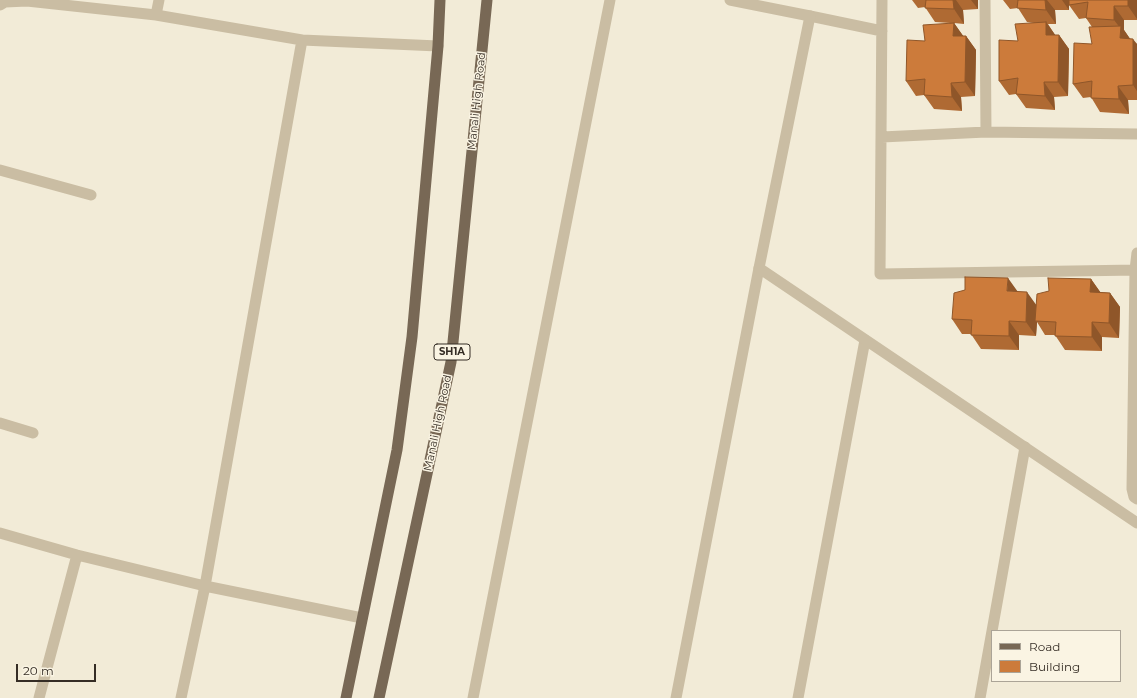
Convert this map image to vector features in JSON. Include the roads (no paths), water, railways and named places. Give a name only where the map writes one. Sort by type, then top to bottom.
[{"type":"main road","points":[[346,698],[397,450],[412,337],[438,46],[440,0]]},
{"type":"main road","name":"Manali High Road","points":[[380,698],[451,362],[487,0]]},
{"type":"street","points":[[156,15],[159,0]]},
{"type":"street","points":[[474,698],[610,0]]},
{"type":"street","points":[[730,0],[882,31]]},
{"type":"street","points":[[882,0],[880,274],[1136,270]]},
{"type":"street","points":[[985,0],[986,132]]},
{"type":"street","points":[[0,6],[5,2],[27,1],[156,15],[302,40],[438,46]]},
{"type":"street","points":[[676,698],[759,268],[810,16]]},
{"type":"street","points":[[181,698],[205,586],[302,40]]},
{"type":"street","points":[[882,137],[986,132],[1137,134]]},
{"type":"street","points":[[0,170],[92,195]]},
{"type":"street","points":[[1137,253],[1132,489],[1134,497],[1137,500]]},
{"type":"street","points":[[759,268],[1137,523]]},
{"type":"street","points":[[798,698],[865,340]]},
{"type":"street","points":[[0,423],[33,433]]},
{"type":"street","points":[[992,630],[1025,448]]},
{"type":"street","points":[[0,533],[77,555],[205,586],[362,618]]},
{"type":"street","points":[[39,698],[77,555]]},
{"type":"street","points":[[980,698],[991,637]]}]
